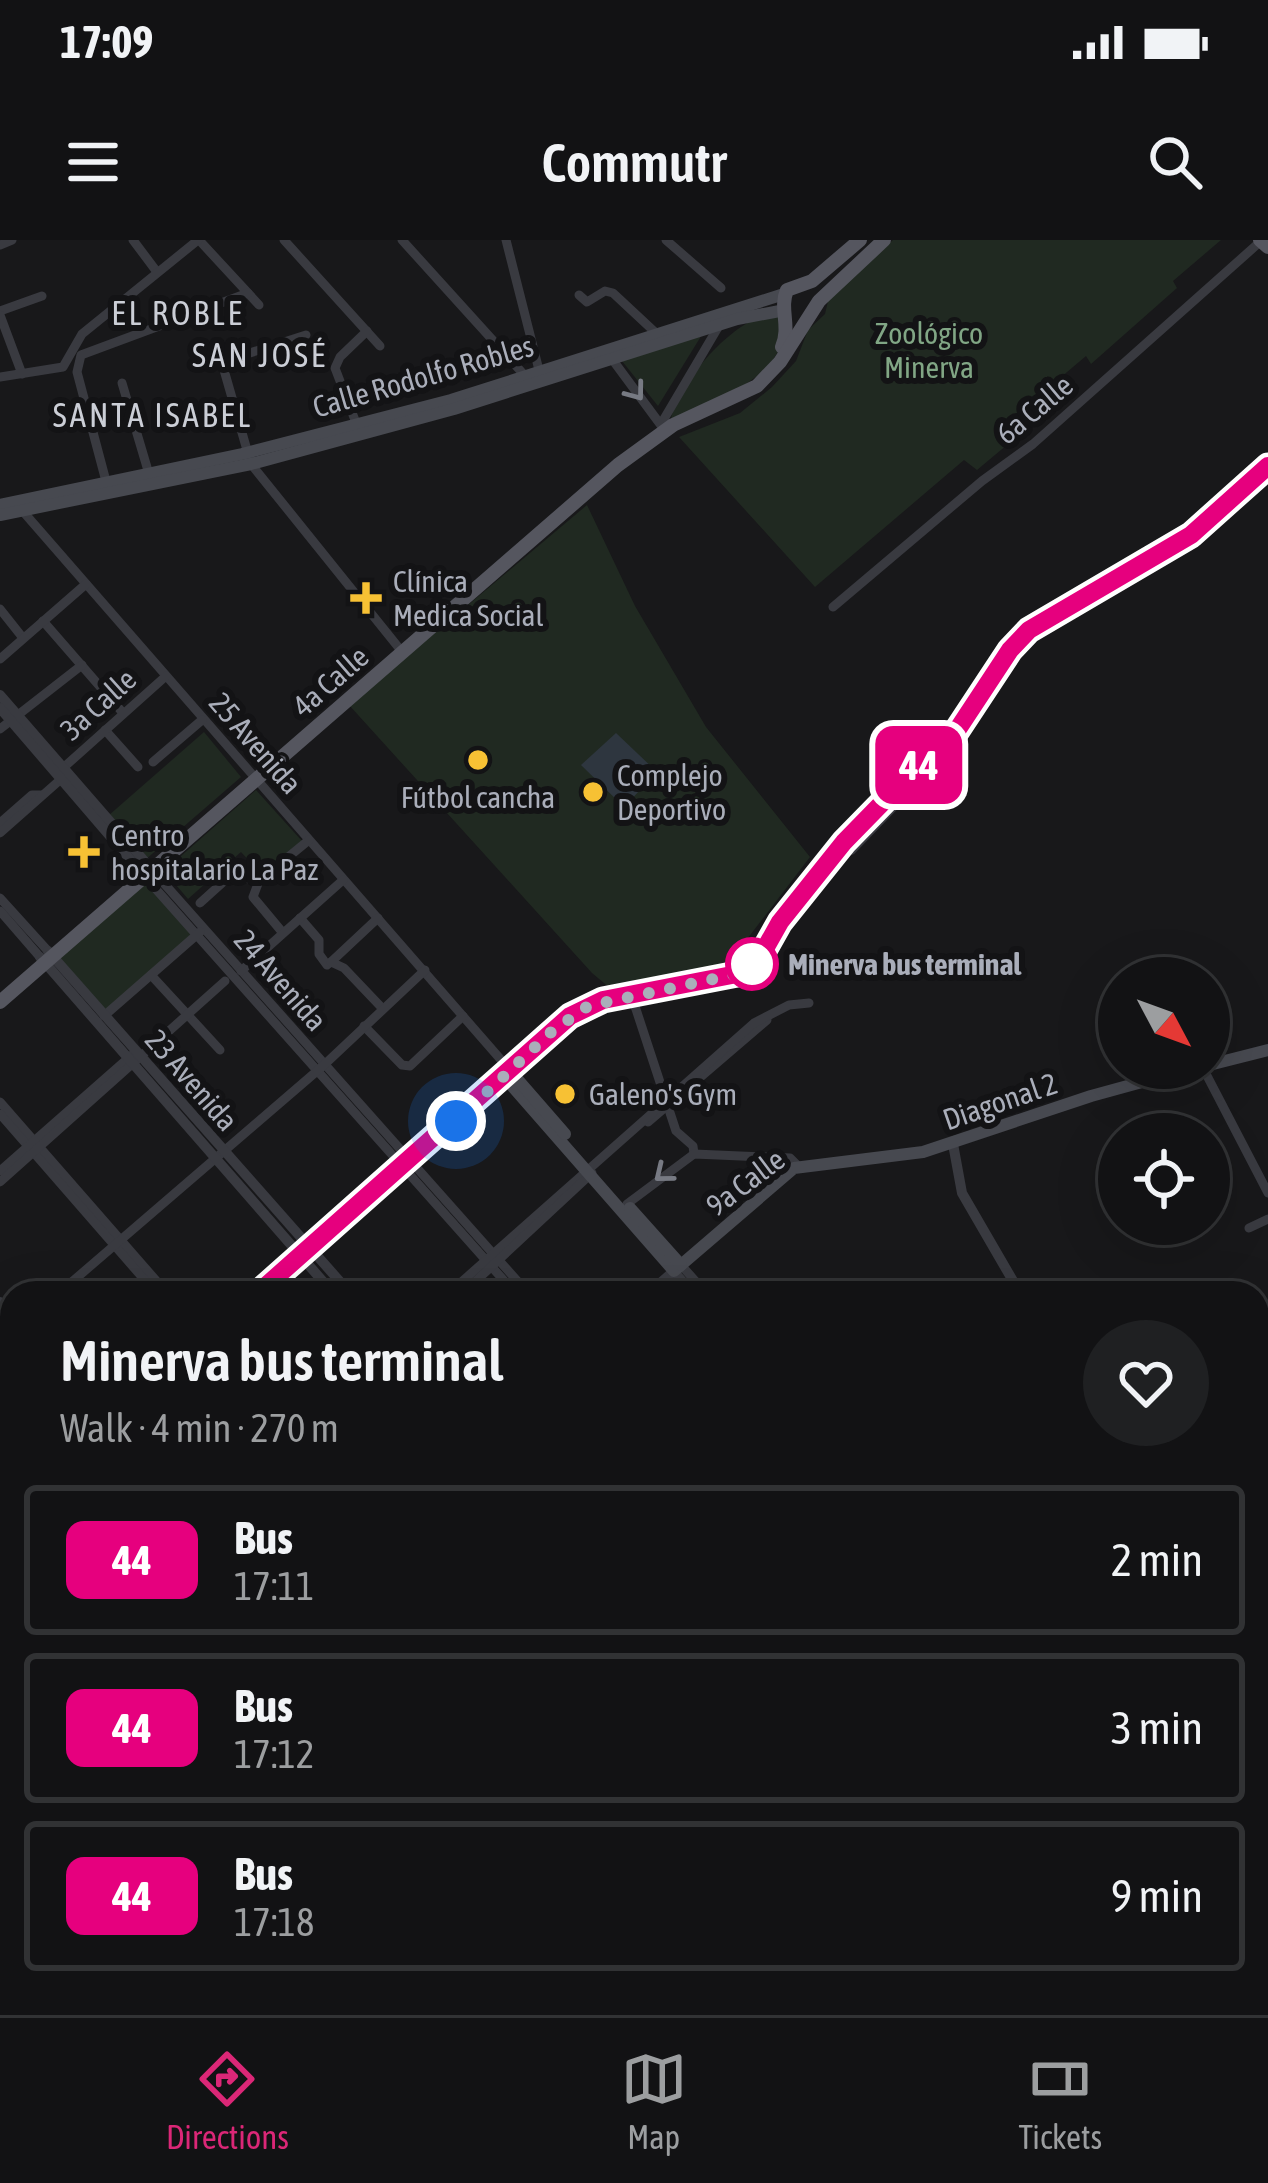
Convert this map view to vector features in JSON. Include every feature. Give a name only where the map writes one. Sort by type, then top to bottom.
[{"type":"main road","points":[[860,240],[805,283],[795,284],[785,305],[794,318],[807,318],[816,311],[819,301],[884,240]]},
{"type":"main road","points":[[805,283],[815,289],[819,301]]},
{"type":"main road","name":"Calle Rodolfo Robles","points":[[609,354],[657,334],[785,305]]},
{"type":"main road","name":"Calle Rodolfo Robles","points":[[0,505],[19,506],[249,458],[785,305]]},
{"type":"main road","name":"4a Calle","points":[[0,992],[147,872],[663,427],[734,394],[760,375],[775,360],[787,335],[785,305]]},
{"type":"main road","name":"4a Calle","points":[[663,427],[757,386],[780,362],[807,318]]},
{"type":"main road","name":"Calle Rodolfo Robles","points":[[0,515],[19,506]]},
{"type":"main road","name":"4a Calle","points":[[0,1002],[46,957]]},
{"type":"main road","points":[[1230,1060],[1268,1050]]},
{"type":"main road","points":[[272,1281],[509,1070]]},
{"type":"main road","name":"25 Avenida","points":[[509,1070],[512,1087],[627,1204],[678,1268]]},
{"type":"main road","name":"Diagonal 2","points":[[891,1156],[953,1144],[1116,1089]]},
{"type":"main road","name":"9a Calle","points":[[678,1268],[789,1171],[891,1156]]},
{"type":"main road","name":"25 Avenida","points":[[591,1169],[678,1268]]},
{"type":"street","points":[[0,245],[12,240]]},
{"type":"street","points":[[133,240],[157,272]]},
{"type":"street","points":[[0,377],[63,367],[82,334],[198,240],[259,304]]},
{"type":"street","points":[[284,240],[380,346]]},
{"type":"street","points":[[406,244],[425,240]]},
{"type":"street","points":[[506,240],[535,379]]},
{"type":"street","points":[[666,240],[721,288]]},
{"type":"street","name":"6a Calle","points":[[833,608],[982,481],[1034,443],[1263,243]]},
{"type":"street","points":[[406,244],[535,379]]},
{"type":"street","points":[[579,296],[590,302],[610,291],[657,334]]},
{"type":"street","points":[[108,489],[77,372],[81,355],[248,293]]},
{"type":"street","points":[[22,374],[0,313],[42,296]]},
{"type":"street","points":[[609,354],[663,427],[720,324]]},
{"type":"street","points":[[358,429],[335,368],[367,331]]},
{"type":"street","points":[[209,366],[307,334]]},
{"type":"street","points":[[222,363],[249,458],[401,651]]},
{"type":"street","points":[[122,383],[150,480]]},
{"type":"street","points":[[509,1070],[570,1016],[603,1000],[737,974],[752,964],[836,854],[851,850],[935,763],[1010,650],[1029,630],[1191,535],[1268,466]]},
{"type":"street","name":"25 Avenida","points":[[19,506],[509,1070]]},
{"type":"street","points":[[0,658],[86,584]]},
{"type":"street","points":[[0,609],[23,638]]},
{"type":"street","points":[[43,620],[123,713]]},
{"type":"street","points":[[0,729],[82,664]]},
{"type":"street","name":"3a Calle","points":[[0,833],[166,676]]},
{"type":"street","name":"24 Avenida","points":[[0,695],[13,717],[147,872],[515,1281]]},
{"type":"street","name":"24 Avenida","points":[[0,708],[13,717]]},
{"type":"street","points":[[153,762],[202,720]]},
{"type":"street","points":[[105,730],[138,767]]},
{"type":"street","name":"3a Calle","points":[[0,823],[32,795],[43,795]]},
{"type":"street","points":[[283,933],[254,897],[259,881],[309,840]]},
{"type":"street","points":[[200,903],[231,875],[259,881]]},
{"type":"street","points":[[241,971],[344,880]]},
{"type":"street","name":"23 Avenida","points":[[0,898],[219,1157],[337,1281]]},
{"type":"street","name":"23 Avenida","points":[[0,911],[104,1016],[134,1058]]},
{"type":"street","points":[[300,918],[319,940],[327,965],[378,919]]},
{"type":"street","points":[[104,1016],[201,932]]},
{"type":"street","name":"24 Avenida","points":[[201,932],[241,971],[320,1068]]},
{"type":"street","points":[[331,962],[344,968],[383,1009]]},
{"type":"street","points":[[74,1281],[320,1068],[424,970]]},
{"type":"street","points":[[151,975],[220,1050]]},
{"type":"street","points":[[0,1182],[225,981]]},
{"type":"street","points":[[631,994],[678,1135],[699,1153]]},
{"type":"street","points":[[474,1281],[591,1169],[770,1016],[789,1005],[809,1003]]},
{"type":"street","points":[[364,1026],[402,1065],[410,1066],[463,1016]]},
{"type":"street","points":[[1217,1089],[1268,1193]]},
{"type":"street","points":[[0,1102],[147,1281]]},
{"type":"street","points":[[0,1114],[34,1147]]},
{"type":"street","points":[[953,1144],[962,1192],[1013,1281]]},
{"type":"street","points":[[0,1172],[34,1147]]},
{"type":"street","points":[[627,1204],[699,1153],[790,1158],[800,1166]]},
{"type":"street","points":[[1249,1228],[1268,1220]]},
{"type":"street","points":[[119,1245],[155,1281]]},
{"type":"street","name":"23 Avenida","points":[[305,1252],[324,1281]]},
{"type":"street","points":[[466,1281],[493,1261]]},
{"type":"street","name":"24 Avenida","points":[[493,1261],[507,1281]]},
{"type":"street","name":"25 Avenida","points":[[678,1268],[686,1281]]},
{"type":"street","name":"25 Avenida","points":[[678,1268],[693,1281]]},
{"type":"street","name":"9a Calle","points":[[663,1281],[678,1268]]},
{"type":"green space","name":"Zoológico Minerva","points":[[893,240],[1221,240],[1173,281],[1177,288],[1091,364],[1086,356],[1007,423],[1019,435],[977,470],[964,460],[815,587],[679,437],[740,413],[772,387],[796,361],[808,330],[825,314],[829,297]]},
{"type":"green space","points":[[764,315],[783,318],[781,343],[763,371],[733,391],[671,419],[684,389],[707,358],[735,332]]},
{"type":"green space","points":[[703,333],[658,406],[622,361]]},
{"type":"green space","name":"Complejo Deportivo","points":[[587,505],[635,606],[706,727],[810,857],[728,964],[616,993],[592,973],[349,705]]},
{"type":"green space","points":[[204,732],[241,777],[145,860],[108,816]]},
{"type":"green space","points":[[256,790],[302,841],[263,876],[241,852],[188,899],[164,871]]},
{"type":"green space","points":[[146,878],[197,935],[103,1015],[52,956]]},
{"type":"shaded area","points":[[616,733],[657,772],[624,807],[581,765]]},
{"type":"bus line","name":"44","points":[[272,1281],[570,1016],[603,1000],[737,974],[752,964],[844,842],[928,756],[948,744],[1010,650],[1029,630],[1191,535],[1268,466]]},
{"type":"place","name":"Clínica Medica Social","points":[[366,598]]},
{"type":"place","name":"Fútbol cancha","points":[[478,760]]},
{"type":"place","name":"Complejo Deportivo","points":[[593,792]]},
{"type":"place","name":"Centro hospitalario La Paz","points":[[84,852]]},
{"type":"place","name":"Minerva bus terminal","points":[[752,964]]},
{"type":"place","name":"Galeno's Gym","points":[[565,1094]]},
{"type":"district","name":"EL ROBLE","points":[[178,313]]},
{"type":"district","name":"SAN JOSÉ","points":[[260,355]]},
{"type":"district","name":"SANTA ISABEL","points":[[153,415]]},
{"type":"route","points":[[456,1121],[550,1033],[588,1006],[737,974],[752,964]]}]
